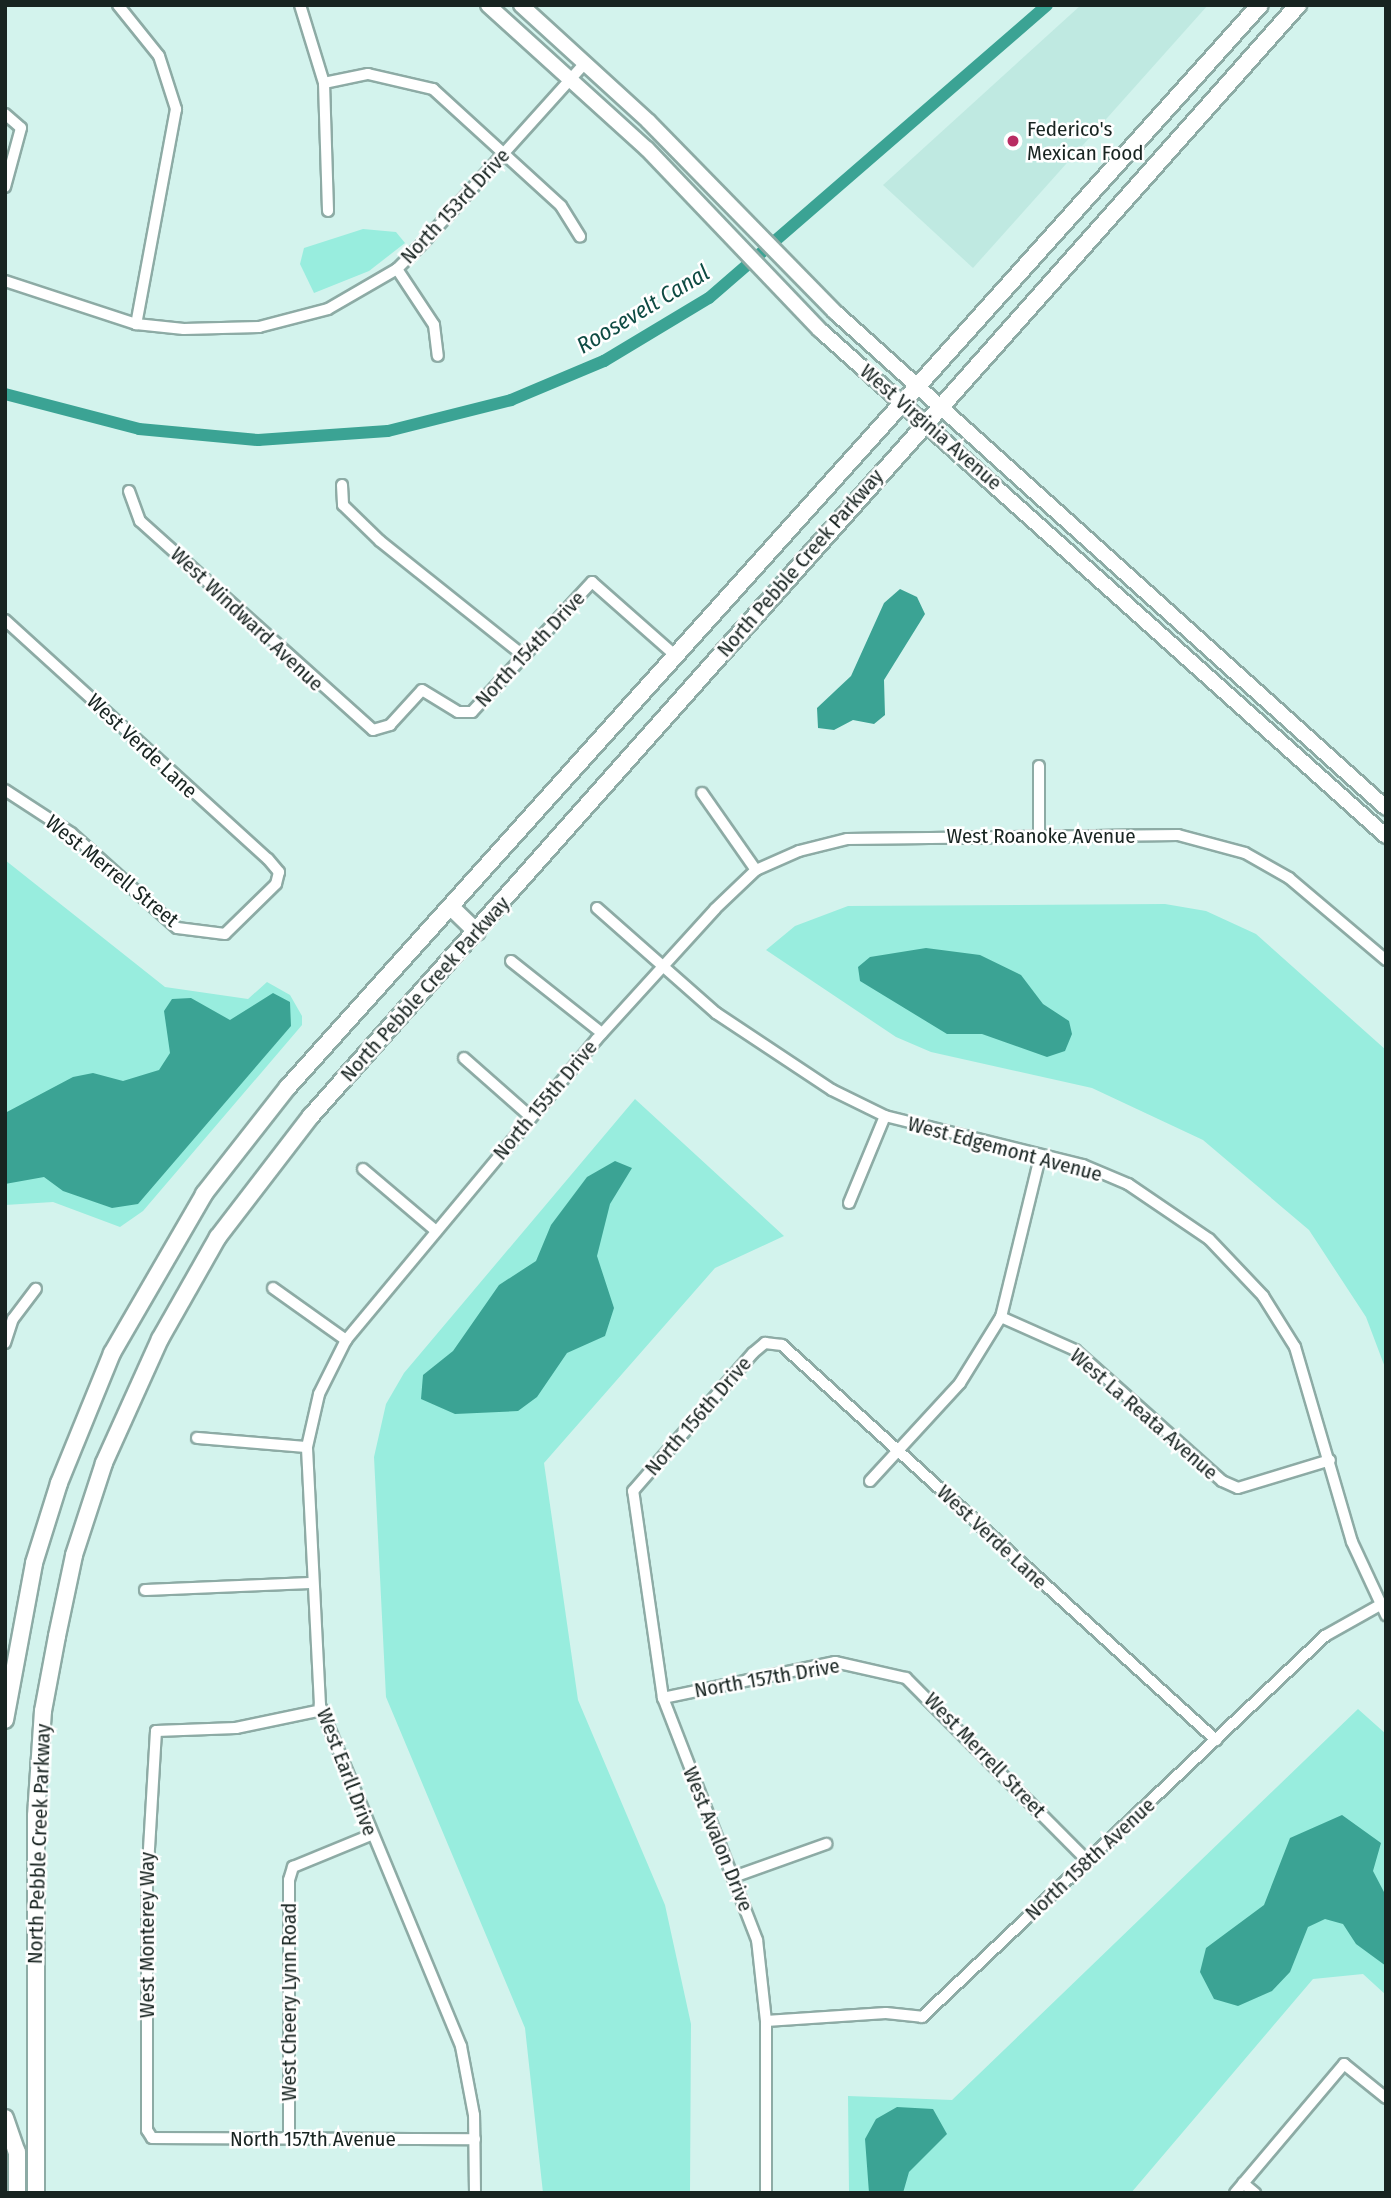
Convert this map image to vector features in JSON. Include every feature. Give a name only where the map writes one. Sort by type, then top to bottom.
[{"type":"main road","name":"West Virginia Avenue","points":[[488,5],[571,78],[767,278],[1386,836]]},
{"type":"main road","name":"West Virginia Avenue","points":[[521,5],[584,63],[784,262],[1386,808]]},
{"type":"main road","name":"North Pebble Creek Parkway","points":[[5,1720],[34,1563],[59,1483],[112,1353],[153,1277],[265,1114],[453,909],[917,385],[1261,5]]},
{"type":"main road","name":"North Pebble Creek Parkway","points":[[36,2193],[36,1842],[43,1711],[74,1555],[104,1463],[160,1339],[234,1212],[311,1116],[477,932],[924,420],[1298,5]]},
{"type":"main road","points":[[677,657],[700,676]]},
{"type":"main road","points":[[453,909],[477,932]]},
{"type":"main road","points":[[5,2118],[17,2152],[17,2193]]},
{"type":"street","points":[[5,281],[136,324],[176,109],[159,56],[118,5]]},
{"type":"street","points":[[300,5],[324,83],[328,211]]},
{"type":"street","name":"North 153rd Drive","points":[[136,324],[217,330],[297,321],[360,295],[397,268],[505,153],[584,63]]},
{"type":"street","points":[[324,83],[369,74],[416,81],[505,153],[561,205],[580,237]]},
{"type":"street","points":[[5,114],[21,128],[5,187]]},
{"type":"street","points":[[397,268],[434,325],[438,356]]},
{"type":"street","points":[[342,485],[343,505],[370,532],[523,655]]},
{"type":"street","name":"West Windward Avenue","points":[[129,491],[140,521],[358,721],[382,730],[422,690]]},
{"type":"street","name":"North 154th Drive","points":[[422,690],[466,713],[592,582],[677,657]]},
{"type":"street","name":"West Verde Lane","points":[[5,620],[279,872],[225,934]]},
{"type":"street","points":[[1039,766],[1039,835]]},
{"type":"street","name":"West Merrell Street","points":[[5,790],[71,833],[177,929],[225,934]]},
{"type":"street","points":[[702,793],[756,870]]},
{"type":"street","name":"West Roanoke Avenue","points":[[756,870],[848,839],[1178,835],[1245,853],[1289,878],[1386,960]]},
{"type":"street","name":"North 155th Drive","points":[[346,1340],[602,1033],[756,870]]},
{"type":"street","name":"West Edgemont Avenue","points":[[597,908],[731,1024],[885,1116],[1040,1157],[1083,1165],[1170,1210],[1263,1296],[1295,1348],[1352,1542],[1383,1610]]},
{"type":"street","points":[[511,961],[602,1033]]},
{"type":"street","points":[[464,1058],[531,1117]]},
{"type":"street","points":[[849,1203],[885,1116]]},
{"type":"street","points":[[870,1481],[960,1383],[1001,1317],[1040,1157]]},
{"type":"street","points":[[363,1169],[436,1231]]},
{"type":"street","points":[[5,1343],[13,1319],[36,1289]]},
{"type":"street","points":[[273,1289],[346,1340]]},
{"type":"street","name":"West La Reata Avenue","points":[[1001,1317],[1075,1350],[1222,1481],[1238,1488],[1330,1460]]},
{"type":"street","name":"West Earll Drive","points":[[346,1340],[319,1394],[307,1447],[311,1583],[322,1710],[371,1835],[450,2011],[469,2080],[475,2139],[475,2193]]},
{"type":"street","name":"West Verde Lane","points":[[765,1343],[782,1345],[1216,1740]]},
{"type":"street","name":"North 156th Drive","points":[[633,1491],[765,1343]]},
{"type":"street","points":[[197,1438],[307,1447]]},
{"type":"street","name":"West Avalon Drive","points":[[633,1491],[663,1698],[736,1876],[757,1940],[766,2021],[766,2193]]},
{"type":"street","points":[[145,1590],[311,1583]]},
{"type":"street","name":"North 158th Avenue","points":[[766,2021],[886,2013],[922,2017],[1325,1636],[1383,1610]]},
{"type":"street","name":"North 157th Drive","points":[[663,1698],[835,1662],[872,1666]]},
{"type":"street","name":"West Merrell Street","points":[[872,1666],[921,1689],[1087,1860]]},
{"type":"street","name":"West Monterey Way","points":[[152,2138],[147,2130],[147,1895],[156,1731],[236,1728],[322,1710]]},
{"type":"street","name":"West Cheery Lynn Road","points":[[289,2139],[293,1867],[371,1835]]},
{"type":"street","points":[[736,1876],[826,1844]]},
{"type":"street","points":[[1235,2193],[1344,2064],[1386,2098]]},
{"type":"street","name":"North 157th Avenue","points":[[152,2138],[475,2139]]},
{"type":"street","points":[[1243,2183],[1255,2193]]},
{"type":"shaded area","points":[[1081,5],[1208,5],[973,268],[883,185]]},
{"type":"shaded area","points":[[363,229],[396,232],[405,243],[369,271],[314,293],[300,264],[304,248]]},
{"type":"shaded area","points":[[900,589],[917,597],[925,614],[884,680],[885,715],[874,724],[853,720],[834,730],[818,728],[817,708],[851,676],[884,603]]},
{"type":"shaded area","points":[[5,860],[165,987],[248,999],[267,982],[290,995],[302,1016],[302,1025],[143,1211],[120,1227],[53,1202],[5,1205]]},
{"type":"shaded area","points":[[1165,904],[1206,911],[1256,934],[1386,1050],[1386,1370],[1366,1317],[1309,1230],[1203,1140],[1092,1088],[931,1052],[896,1037],[766,950],[795,926],[848,906]]},
{"type":"shaded area","points":[[926,948],[980,955],[1021,975],[1043,1004],[1069,1021],[1072,1034],[1065,1051],[1047,1057],[982,1034],[947,1034],[860,981],[858,967],[870,957]]},
{"type":"shaded area","points":[[273,993],[290,1002],[291,1026],[138,1204],[112,1208],[63,1191],[44,1177],[5,1184],[5,1113],[73,1077],[93,1073],[123,1081],[159,1070],[170,1053],[164,1011],[172,999],[191,998],[230,1020]]},
{"type":"shaded area","points":[[635,1099],[784,1236],[715,1268],[544,1463],[578,1700],[665,1905],[691,2024],[690,2193],[543,2193],[525,2028],[386,1697],[374,1457],[386,1404],[404,1373]]},
{"type":"shaded area","points":[[615,1161],[632,1168],[610,1204],[597,1256],[614,1308],[605,1336],[567,1353],[537,1397],[518,1411],[455,1414],[421,1399],[423,1375],[453,1351],[499,1285],[536,1261],[551,1225],[587,1177]]},
{"type":"shaded area","points":[[1358,1709],[1386,1734],[1386,1995],[1363,1974],[1313,1979],[1131,2193],[849,2193],[848,2096],[952,2100]]},
{"type":"shaded area","points":[[1342,1815],[1381,1843],[1373,1871],[1384,1892],[1386,1966],[1356,1944],[1343,1924],[1325,1919],[1308,1927],[1290,1972],[1272,1991],[1238,2006],[1214,1999],[1200,1972],[1206,1948],[1264,1905],[1290,1838]]},
{"type":"shaded area","points":[[897,2107],[933,2109],[947,2134],[909,2172],[903,2193],[869,2193],[865,2139],[876,2119]]},
{"type":"waterway","name":"Roosevelt Canal","points":[[5,394],[139,429],[258,440],[388,431],[511,400],[604,361],[709,298],[1047,5]]},
{"type":"place","name":"Federico's Mexican Food","points":[[1013,141]]}]
